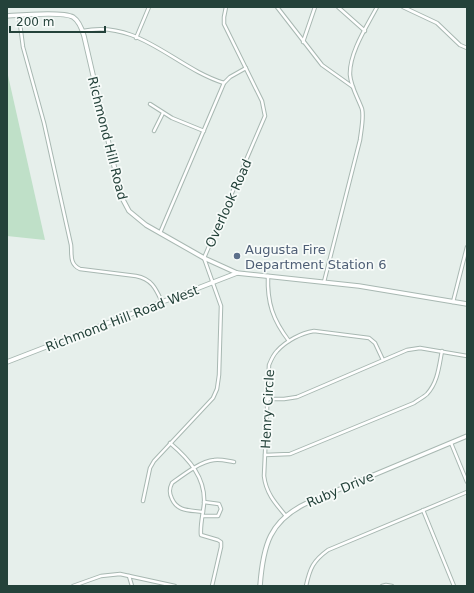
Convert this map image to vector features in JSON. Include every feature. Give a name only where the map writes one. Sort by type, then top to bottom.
[{"type":"street","points":[[136,38],[149,7]]},
{"type":"street","name":"Overlook Road","points":[[143,501],[150,468],[154,461],[213,398],[217,389],[219,375],[221,306],[204,258],[265,116],[262,101],[224,24],[226,7]]},
{"type":"street","points":[[277,7],[322,64],[353,87]]},
{"type":"street","points":[[304,42],[315,7]]},
{"type":"street","points":[[338,7],[365,31]]},
{"type":"street","points":[[324,282],[360,140],[362,111],[350,76],[350,65],[353,54],[377,7]]},
{"type":"street","points":[[403,7],[436,23],[460,45],[467,48]]},
{"type":"street","name":"Richmond Hill Road","points":[[7,16],[57,14],[70,16],[77,20],[83,31],[122,200],[133,215],[160,234],[204,258],[238,273],[359,286],[467,304]]},
{"type":"street","points":[[19,16],[23,47],[44,123],[72,252],[72,261],[78,268],[136,276],[148,280],[155,287],[162,302]]},
{"type":"street","points":[[83,31],[115,29],[159,48],[203,74],[224,83]]},
{"type":"street","points":[[160,234],[224,83],[230,77],[246,68]]},
{"type":"street","points":[[150,104],[172,118],[204,131]]},
{"type":"street","points":[[154,131],[163,113]]},
{"type":"street","points":[[453,302],[467,247]]},
{"type":"street","name":"Richmond Hill Road West","points":[[7,362],[238,273]]},
{"type":"street","points":[[268,276],[268,293],[272,312],[280,329],[289,341]]},
{"type":"street","name":"Henry Circle","points":[[286,516],[272,500],[264,476],[269,365],[276,351],[289,341],[306,332],[314,331],[369,338],[375,344],[383,360]]},
{"type":"street","points":[[267,399],[297,397],[407,350],[420,348],[467,356]]},
{"type":"street","points":[[265,455],[290,454],[414,403],[427,394],[432,386],[438,374],[442,351]]},
{"type":"street","name":"Ruby Drive","points":[[260,586],[262,561],[266,545],[278,525],[286,516],[309,502],[467,436]]},
{"type":"street","points":[[170,443],[183,454],[194,469],[204,490],[201,535],[220,540],[221,544],[212,586]]},
{"type":"street","points":[[451,443],[467,482]]},
{"type":"street","points":[[203,512],[177,508],[169,494],[172,483],[201,464],[215,460],[234,462]]},
{"type":"street","points":[[306,586],[309,572],[317,558],[328,550],[467,492]]},
{"type":"street","points":[[203,516],[218,516],[221,509],[219,504],[204,502]]},
{"type":"street","points":[[423,510],[454,586]]},
{"type":"street","points":[[73,586],[101,576],[120,574],[175,586]]},
{"type":"street","points":[[128,576],[132,586]]},
{"type":"street","points":[[382,586],[392,586]]},
{"type":"green space","points":[[7,71],[45,240],[7,236]]},
{"type":"place","name":"Augusta Fire Department Station 6","points":[[237,256]]}]
